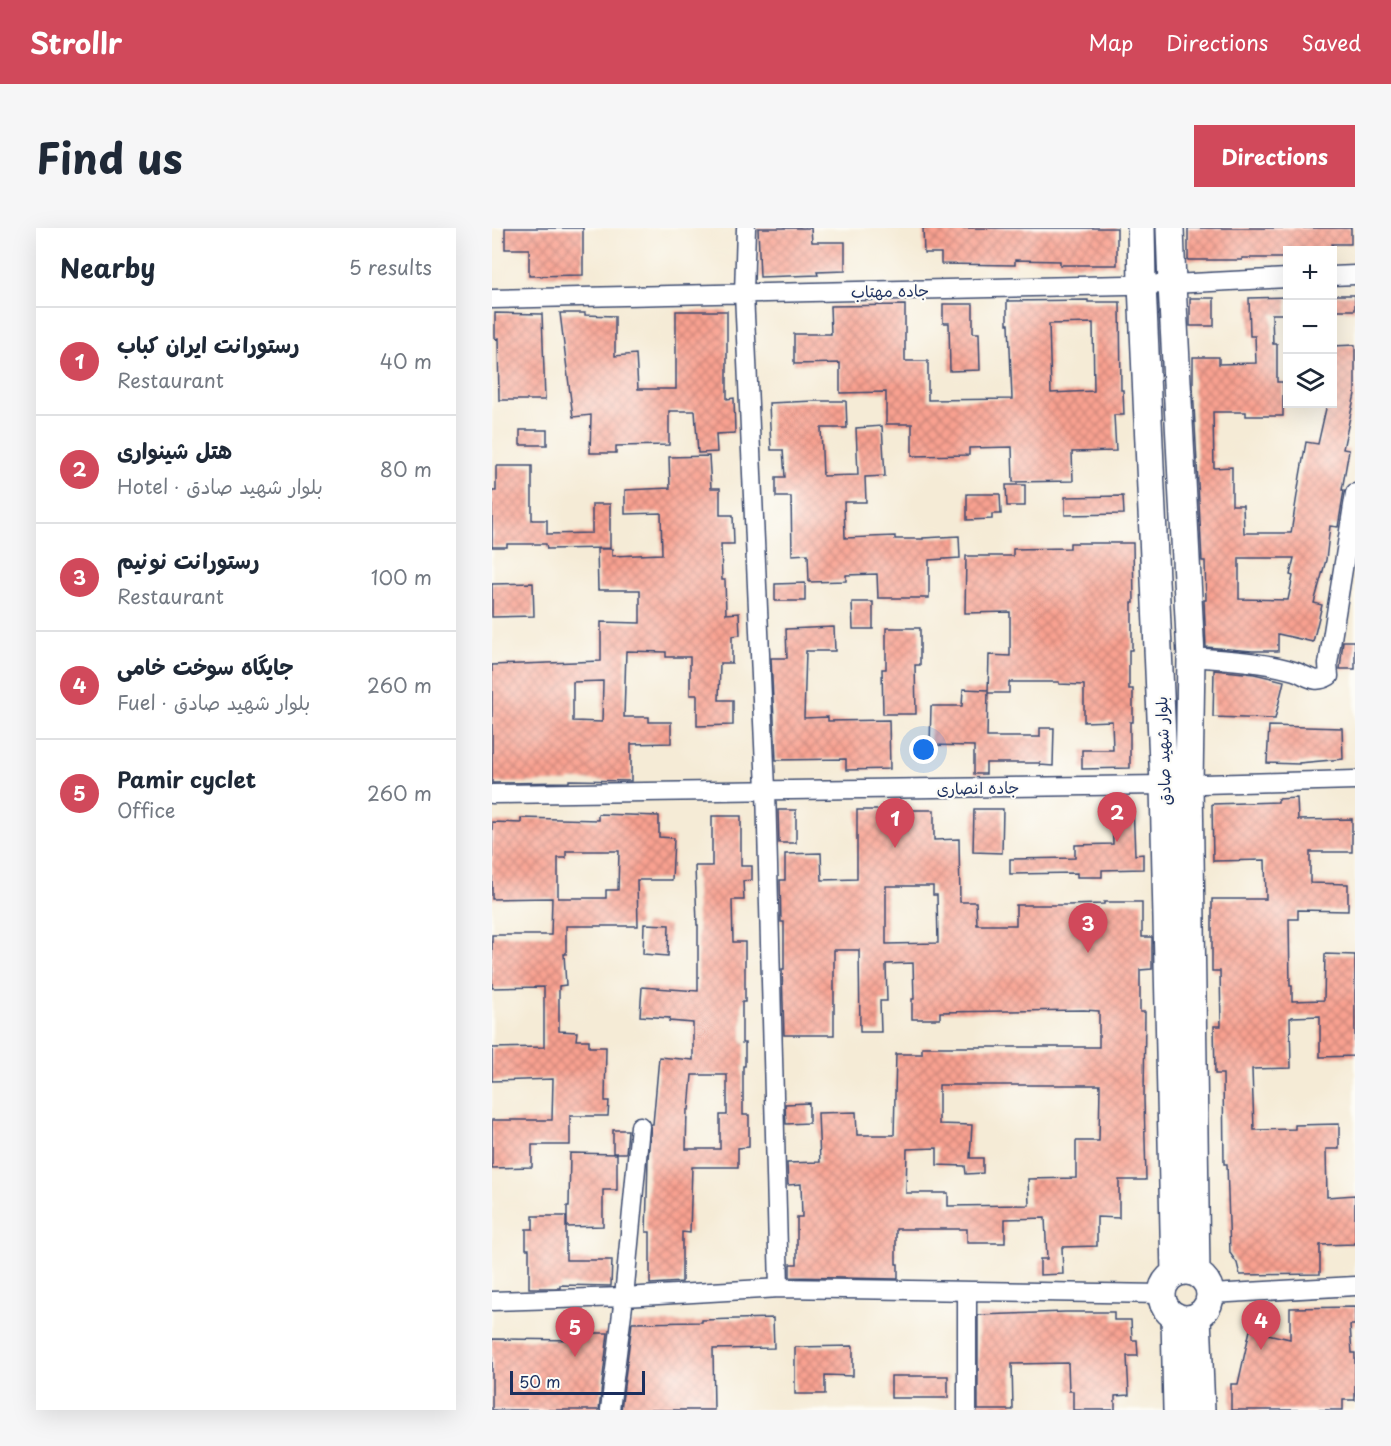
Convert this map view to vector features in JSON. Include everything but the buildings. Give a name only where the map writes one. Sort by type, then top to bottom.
[{"type":"main road","name":"بلوار شهید صادق","points":[[1141,228],[1142,284],[1176,785],[1186,1295],[1177,1410]]},
{"type":"main road","name":"بلوار شهید صادق","points":[[1170,228],[1191,657],[1176,785]]},
{"type":"main road","name":"بلوار شهید صادق","points":[[1186,1295],[1201,1410]]},
{"type":"street","points":[[746,228],[744,293],[766,789],[779,1288]]},
{"type":"street","points":[[1337,276],[1355,275]]},
{"type":"street","name":"جاده مهتاب","points":[[492,299],[1172,284],[1283,278]]},
{"type":"street","points":[[1191,657],[1266,664],[1297,671],[1310,679],[1323,680],[1329,676],[1328,664],[1355,493]]},
{"type":"street","name":"جاده انصاری","points":[[492,794],[1176,785],[1355,780]]},
{"type":"street","points":[[610,1410],[624,1297],[640,1126]]},
{"type":"street","points":[[492,1301],[624,1297],[779,1288],[1186,1295],[1355,1286]]},
{"type":"street","points":[[967,1291],[967,1410]]},
{"type":"place","name":"هتل شینواری","points":[[1117,842]]},
{"type":"place","name":"رستورانت ایران کباب","points":[[895,848]]},
{"type":"place","name":"رستورانت نونیم","points":[[1088,953]]},
{"type":"place","name":"جایگاه سوخت خامی","points":[[1261,1350]]},
{"type":"place","name":"Pamir cyclet","points":[[575,1357]]}]
